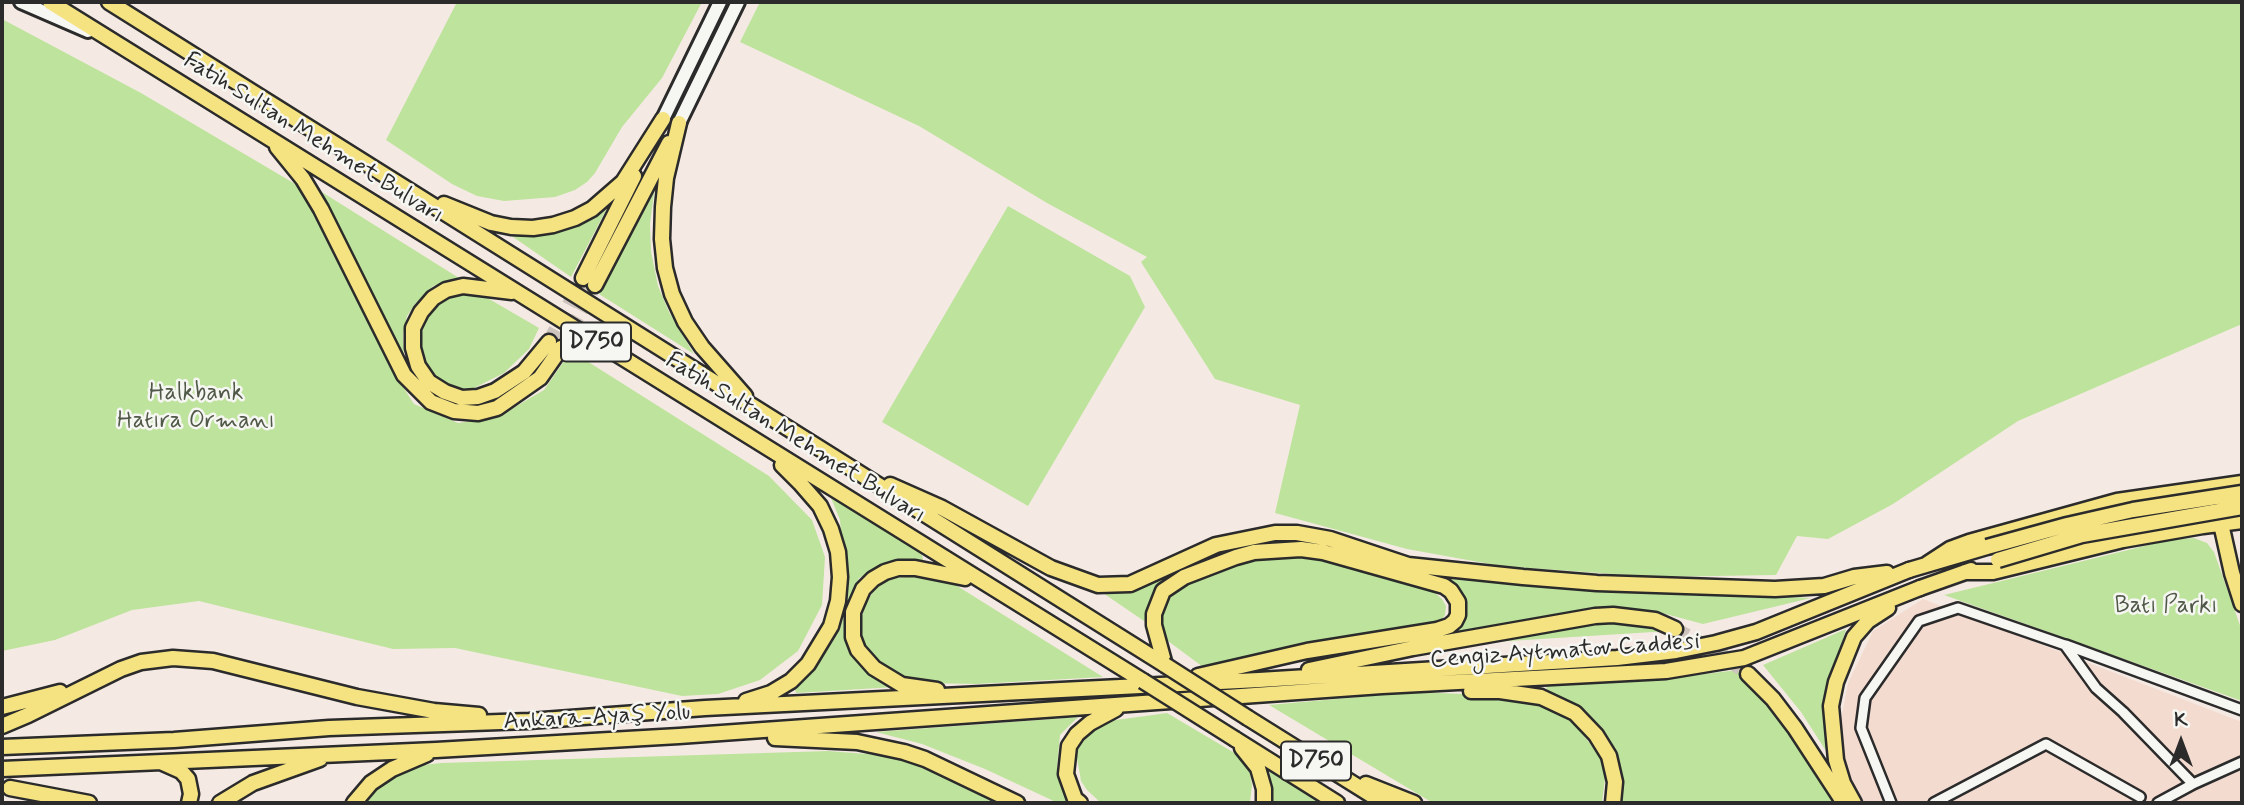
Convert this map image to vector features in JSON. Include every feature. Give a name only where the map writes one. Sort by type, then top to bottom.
[{"type":"main road","points":[[21,2],[118,44]]},
{"type":"main road","name":"Fatih Sultan Mehmet Bulvarı","points":[[50,2],[1337,803]]},
{"type":"main road","name":"Fatih Sultan Mehmet Bulvarı","points":[[110,2],[1384,803]]},
{"type":"main road","points":[[720,2],[589,281],[680,123],[738,2]]},
{"type":"main road","points":[[699,46],[714,53]]},
{"type":"main road","points":[[413,192],[491,223],[522,228],[553,225],[592,209],[608,197],[623,182],[663,119]]},
{"type":"main road","points":[[680,123],[666,177],[663,207],[662,239],[665,268],[672,294],[685,322],[702,347],[763,414]]},
{"type":"main road","points":[[269,138],[303,179],[321,209],[404,375],[431,402],[454,411],[478,413],[497,408],[540,378],[555,345],[524,372],[495,391],[478,397],[462,398],[429,382],[418,366],[413,348],[413,328],[421,312],[446,290],[463,286],[518,293]]},
{"type":"main road","points":[[705,708],[752,700],[791,681],[821,646],[831,626],[838,601],[838,552],[820,506],[758,443]]},
{"type":"main road","points":[[845,465],[942,508],[1051,568],[1098,585],[1130,584],[1216,545],[1275,533],[1297,533],[1330,539],[1408,565],[1522,578],[1597,583],[1800,588],[1909,570]]},
{"type":"main road","name":"Cengiz Aytmatov Caddesi","points":[[1927,564],[1950,549],[1969,542],[2117,501],[2242,483]]},
{"type":"main road","points":[[2216,486],[2220,524],[2242,604]]},
{"type":"main road","points":[[2166,493],[2180,496],[2190,508],[2186,525],[2175,530]]},
{"type":"main road","name":"Cengiz Aytmatov Caddesi","points":[[1168,683],[1617,658],[1676,651],[1756,632],[1909,570],[1987,547],[2120,513],[2242,493]]},
{"type":"main road","name":"Cengiz Aytmatov Caddesi","points":[[1194,700],[1382,686],[1620,675],[1724,662],[1769,649],[1920,587],[1998,560],[2082,535],[2242,507]]},
{"type":"main road","name":"Cengiz Aytmatov Caddesi","points":[[1965,572],[1993,572],[2123,540],[2242,521]]},
{"type":"main road","points":[[985,583],[915,568],[898,568],[885,572],[873,579],[856,601],[851,626],[858,650],[874,668],[888,678],[915,688],[937,690],[1168,683],[1307,652],[1437,630],[1455,621],[1458,602],[1444,586],[1323,552],[1254,552],[1236,556],[1184,578],[1163,591],[1154,614],[1156,632],[1166,665]]},
{"type":"main road","points":[[1854,803],[1843,783],[1834,743],[1831,706],[1836,682],[1845,656],[1861,627],[1920,587]]},
{"type":"main road","points":[[1259,680],[1413,648],[1595,616],[1646,618],[1675,629]]},
{"type":"main road","points":[[2,726],[141,662],[165,658],[213,661],[357,697],[434,711],[529,721]]},
{"type":"main road","points":[[1748,674],[1773,699],[1795,728],[1844,803]]},
{"type":"main road","name":"Ankara-Ayaş Yolu","points":[[2,747],[174,740],[329,728],[529,721],[705,708],[1168,683]]},
{"type":"main road","points":[[2,707],[89,684]]},
{"type":"main road","points":[[1382,686],[1522,693],[1555,702],[1575,713],[1603,745],[1614,774],[1613,803]]},
{"type":"main road","name":"Ankara-Ayaş Yolu","points":[[2,769],[436,750],[679,736],[1194,700]]},
{"type":"main road","points":[[1080,803],[1075,799],[1066,775],[1069,746],[1077,734],[1090,723],[1121,706]]},
{"type":"main road","points":[[679,736],[806,738],[857,742],[926,758],[1017,803]]},
{"type":"main road","points":[[1235,739],[1258,768],[1264,789],[1264,803]]},
{"type":"main road","points":[[355,803],[371,783],[392,769],[436,750]]},
{"type":"main road","points":[[220,803],[253,783],[334,754]]},
{"type":"main road","points":[[159,762],[181,771],[188,779],[191,787],[189,803]]},
{"type":"main road","points":[[1332,771],[1414,803]]},
{"type":"main road","points":[[56,803],[8,790],[89,803]]},
{"type":"street","points":[[1891,803],[1861,728],[1865,698],[1920,621],[1958,608],[2242,710]]},
{"type":"street","points":[[2065,645],[2096,688],[2193,784]]},
{"type":"street","points":[[1934,803],[2046,744],[2140,797],[2129,803]]},
{"type":"street","points":[[2158,803],[2242,762]]},
{"type":"shaded area","points":[[1923,599],[2242,722],[2242,803],[1863,803],[1846,768],[1839,730],[1848,683],[1873,631]]},
{"type":"green space","points":[[457,2],[702,2],[662,78],[622,127],[587,182],[575,190],[555,197],[504,201],[477,196],[452,184],[386,140]]},
{"type":"green space","points":[[760,2],[2242,2],[2242,324],[2018,421],[1893,504],[1828,539],[1797,536],[1776,575],[1656,577],[1501,566],[1407,549],[1275,513],[1300,405],[1215,379],[1141,262],[1147,257],[1047,203],[919,126],[740,42]]},
{"type":"green space","name":"Halkbank Hatıra Ormanı","points":[[2,19],[141,93],[302,188],[390,367],[414,404],[458,423],[496,418],[544,390],[571,351],[769,476],[812,520],[825,557],[822,605],[798,651],[760,680],[718,694],[682,696],[455,648],[393,649],[199,601],[132,610],[55,640],[2,651]]},
{"type":"green space","points":[[655,186],[650,224],[651,251],[658,286],[669,312],[694,354],[599,294]]},
{"type":"green space","points":[[317,189],[459,278],[433,286],[415,304],[407,316],[403,335],[404,359]]},
{"type":"green space","points":[[614,195],[571,277],[503,230],[533,231]]},
{"type":"green space","points":[[1008,206],[1130,276],[1145,307],[1028,506],[882,422]]},
{"type":"green space","points":[[457,294],[484,296],[539,328],[529,349],[504,373],[472,389],[451,387],[430,374],[422,359],[419,339],[432,305]]},
{"type":"green space","points":[[829,493],[921,550],[923,560],[884,565],[859,578],[848,603],[847,631],[895,687],[796,693],[794,685],[817,664],[833,638],[839,616],[844,565],[840,520]]},
{"type":"green space","name":"Batı Parkı","points":[[2194,538],[2207,543],[2214,552],[2242,631],[2242,701],[1944,595],[2169,540]]},
{"type":"green space","points":[[1301,539],[1551,585],[1811,598],[1703,624],[1662,613],[1621,609],[1455,634],[1464,622],[1466,607],[1459,591],[1279,545],[1155,591],[1149,604],[1147,623],[1100,591],[1126,591],[1217,552],[1270,540]]},
{"type":"green space","points":[[1316,556],[1420,586],[1442,599],[1446,606],[1445,615],[1432,625],[1203,667],[1164,638],[1160,622],[1164,599],[1181,584],[1254,558]]},
{"type":"green space","points":[[922,575],[954,584],[1103,677],[976,684],[921,683],[903,679],[886,670],[872,657],[864,643],[859,627],[865,605],[874,590],[888,579]]},
{"type":"green space","points":[[1605,623],[1639,624],[1669,631],[1477,643]]},
{"type":"green space","points":[[1846,629],[1833,673],[1830,757],[1801,712],[1763,665]]},
{"type":"green space","points":[[1738,670],[1798,741],[1838,803],[1621,803],[1621,767],[1612,745],[1583,712],[1547,692],[1546,684],[1654,680]]},
{"type":"green space","points":[[1415,692],[1488,695],[1539,702],[1572,721],[1600,756],[1605,778],[1602,803],[1433,803],[1269,705]]},
{"type":"green space","points":[[1167,713],[1238,755],[1249,769],[1252,785],[1250,803],[1106,803],[1100,802],[1087,790],[1081,781],[1076,752],[1101,722]]},
{"type":"green space","points":[[1078,717],[1060,735],[1057,768],[1061,787],[1075,803],[1058,803],[985,769],[922,744],[876,732]]},
{"type":"green space","points":[[828,751],[893,756],[1003,803],[366,803],[384,781],[414,766]]},
{"type":"green space","points":[[1269,770],[1322,803],[1269,803],[1272,787]]},
{"type":"tunnel","points":[[549,342],[583,278]]},
{"type":"tunnel","points":[[561,348],[595,285]]},
{"type":"tunnel","points":[[1675,629],[1721,654],[1748,674]]}]
